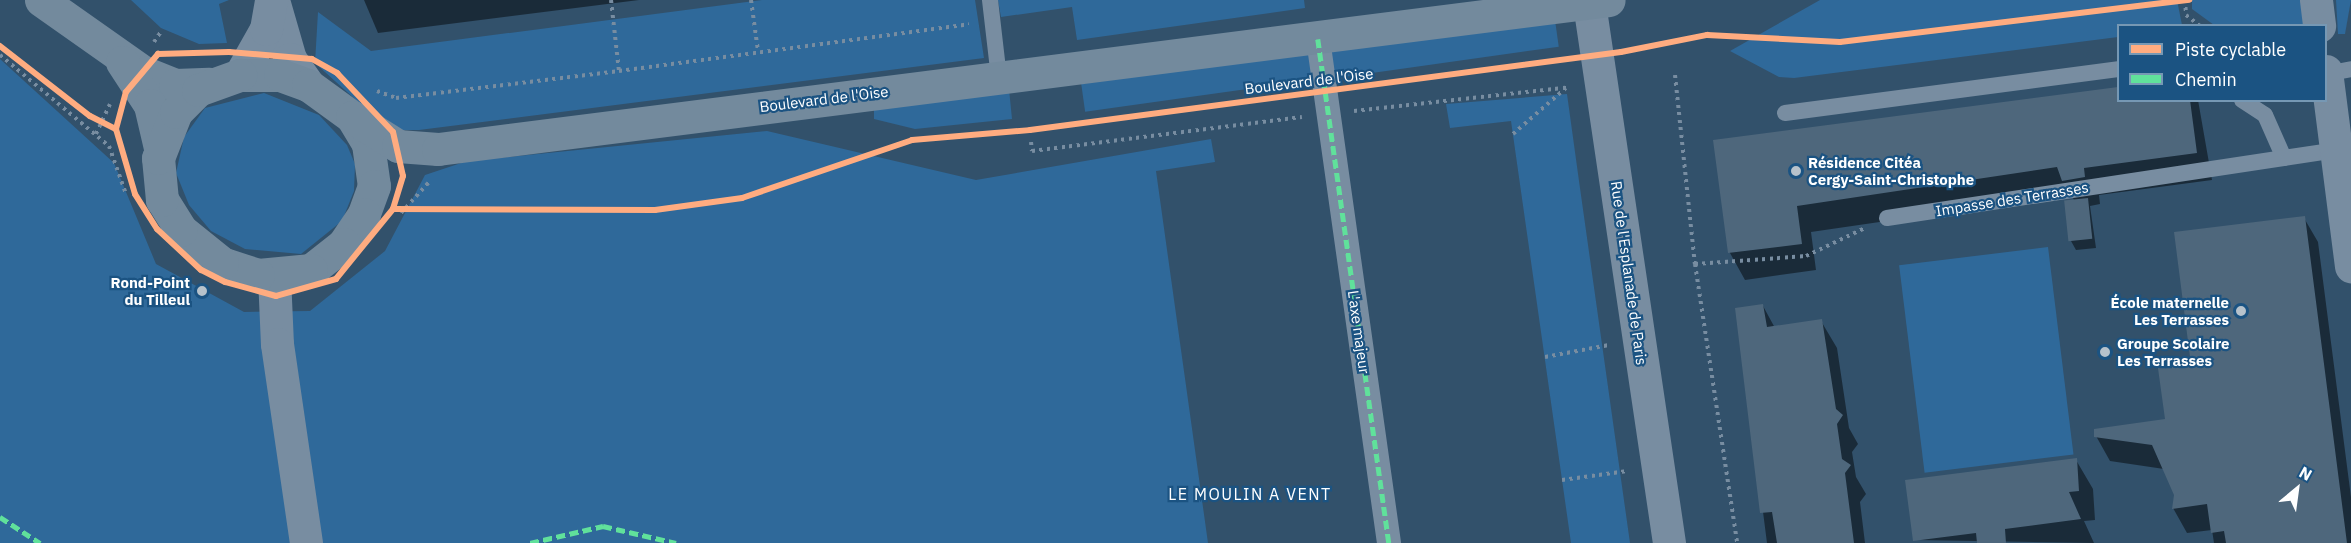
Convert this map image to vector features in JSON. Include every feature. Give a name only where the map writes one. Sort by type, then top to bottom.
[{"type":"main road","points":[[41,0],[117,57],[175,85],[209,84],[240,75],[280,75],[308,85],[352,117],[372,161],[383,210],[353,233],[323,263],[274,276],[222,263],[181,230],[158,189],[160,148],[150,105],[117,57]]},
{"type":"main road","name":"Boulevard de l'Oise","points":[[383,210],[402,165],[433,164],[999,78],[1318,39],[1597,1]]},
{"type":"main road","points":[[160,148],[176,112],[209,84]]},
{"type":"main road","name":"Boulevard de l'Oise","points":[[352,117],[398,146],[433,164]]},
{"type":"street","points":[[240,75],[266,29],[272,0]]},
{"type":"street","points":[[272,0],[290,59],[308,85]]},
{"type":"street","points":[[2316,0],[2319,24]]},
{"type":"street","name":"Rue de l'Esplanade de Paris","points":[[1597,1],[1669,543]]},
{"type":"street","name":"L'axe majeur","points":[[1318,39],[1389,543]]},
{"type":"street","points":[[2327,80],[2351,266]]},
{"type":"street","points":[[274,276],[277,345],[306,543]]},
{"type":"lane","points":[[990,0],[999,78]]},
{"type":"lane","points":[[1785,113],[2117,69]]},
{"type":"lane","points":[[2327,72],[2351,69]]},
{"type":"lane","points":[[2245,102],[2265,115],[2284,158]]},
{"type":"lane","name":"Impasse des Terrasses","points":[[1887,218],[2336,150]]},
{"type":"path","points":[[751,0],[758,51]]},
{"type":"path","points":[[2185,0],[2186,15],[2197,24]]},
{"type":"path","points":[[2175,1],[2189,0]]},
{"type":"path","points":[[0,46],[81,109]]},
{"type":"path","points":[[0,55],[109,146],[129,201]]},
{"type":"path","points":[[369,88],[396,98],[619,72]]},
{"type":"path","points":[[1675,75],[1695,264],[1737,543]]},
{"type":"path","points":[[1513,134],[1567,88]]},
{"type":"path","points":[[96,135],[100,121],[117,94]]},
{"type":"path","points":[[90,116],[108,125]]},
{"type":"path","points":[[119,144],[135,195]]},
{"type":"path","points":[[398,217],[433,164]]},
{"type":"path","points":[[402,165],[383,210],[416,209]]},
{"type":"path","points":[[1695,264],[1806,256],[1887,218]]},
{"type":"path","points":[[1545,357],[1604,346]]},
{"type":"path","points":[[1562,480],[1622,471]]},
{"type":"shaded area","points":[[131,0],[229,0],[219,4],[227,43],[199,44],[161,28]]},
{"type":"shaded area","points":[[762,0],[975,0],[984,58],[419,130],[398,130],[367,110],[315,63],[318,12],[371,51]]},
{"type":"shaded area","points":[[998,0],[1304,0],[1305,8],[1077,40],[1072,7],[1001,17]]},
{"type":"shaded area","points":[[1820,0],[2177,0],[2182,24],[2117,24],[2117,37],[1794,78],[1779,77],[1730,51]]},
{"type":"shaded area","points":[[2192,0],[2302,0],[2307,24],[2213,24],[2192,9]]},
{"type":"shaded area","points":[[2336,0],[2351,0],[2345,34],[2338,34]]},
{"type":"shaded area","points":[[1555,20],[1559,47],[1333,78],[1329,52]]},
{"type":"shaded area","points":[[1309,52],[1313,80],[1085,112],[1081,84]]},
{"type":"shaded area","points":[[0,59],[114,163],[156,264],[244,312],[310,311],[385,251],[425,175],[467,161],[767,131],[976,180],[1211,139],[1215,162],[1156,171],[1208,543],[0,543]]},
{"type":"shaded area","points":[[1009,89],[1012,119],[915,129],[874,119],[874,108]]},
{"type":"shaded area","points":[[264,93],[319,115],[347,145],[355,164],[354,191],[342,221],[301,254],[245,249],[211,231],[189,205],[176,173],[184,137],[205,108]]},
{"type":"shaded area","points":[[1567,94],[1630,543],[1571,543],[1511,121],[1450,128],[1446,104]]},
{"type":"shaded area","points":[[2048,247],[2073,454],[1925,473],[1899,265]]},
{"type":"building","name":"Résidence Citéa Cergy-Saint-Christophe","points":[[2117,87],[2117,102],[2190,102],[2197,153],[2084,168],[2085,177],[2062,181],[2057,167],[1797,206],[1802,244],[1728,253],[1713,140]]},
{"type":"building","points":[[2088,198],[2092,239],[2068,241],[2064,201]]},
{"type":"building","points":[[2305,216],[2347,543],[2226,543],[2224,531],[2211,533],[2207,504],[2172,509],[2174,495],[2152,445],[2094,437],[2094,429],[2165,419],[2157,361],[2190,357],[2174,232]]},
{"type":"building","points":[[1763,304],[1767,327],[1822,319],[1836,409],[1843,415],[1837,424],[1842,459],[1851,465],[1845,473],[1854,543],[1777,543],[1772,512],[1760,513],[1735,308]]},
{"type":"building","points":[[2077,458],[2079,491],[2069,492],[2081,519],[2005,529],[2006,543],[1977,543],[1976,533],[1913,541],[1905,480]]},
{"type":"marked path","points":[[1318,39],[1389,543]]},
{"type":"marked path","points":[[0,517],[40,543]]},
{"type":"marked path","points":[[530,543],[603,526],[676,543]]},
{"type":"cycle path","points":[[393,209],[655,210],[742,198],[912,140],[1030,130],[1621,52],[1707,35],[1840,42],[2189,0]]},
{"type":"cycle path","points":[[0,46],[90,116],[116,129]]},
{"type":"cycle path","points":[[229,52],[312,59],[337,73],[393,132],[403,176],[393,209],[336,279],[276,296],[225,282],[201,270],[157,229],[135,194],[116,129],[126,92],[158,54],[229,52]]},
{"type":"place","name":"Résidence Citéa Cergy-Saint-Christophe","points":[[1796,171]]},
{"type":"place","name":"Rond-Point du Tilleul","points":[[202,291]]},
{"type":"place","name":"École maternelle Les Terrasses","points":[[2241,311]]},
{"type":"place","name":"Groupe Scolaire Les Terrasses","points":[[2105,352]]},
{"type":"district","name":"LE MOULIN A VENT","points":[[1250,494]]}]
